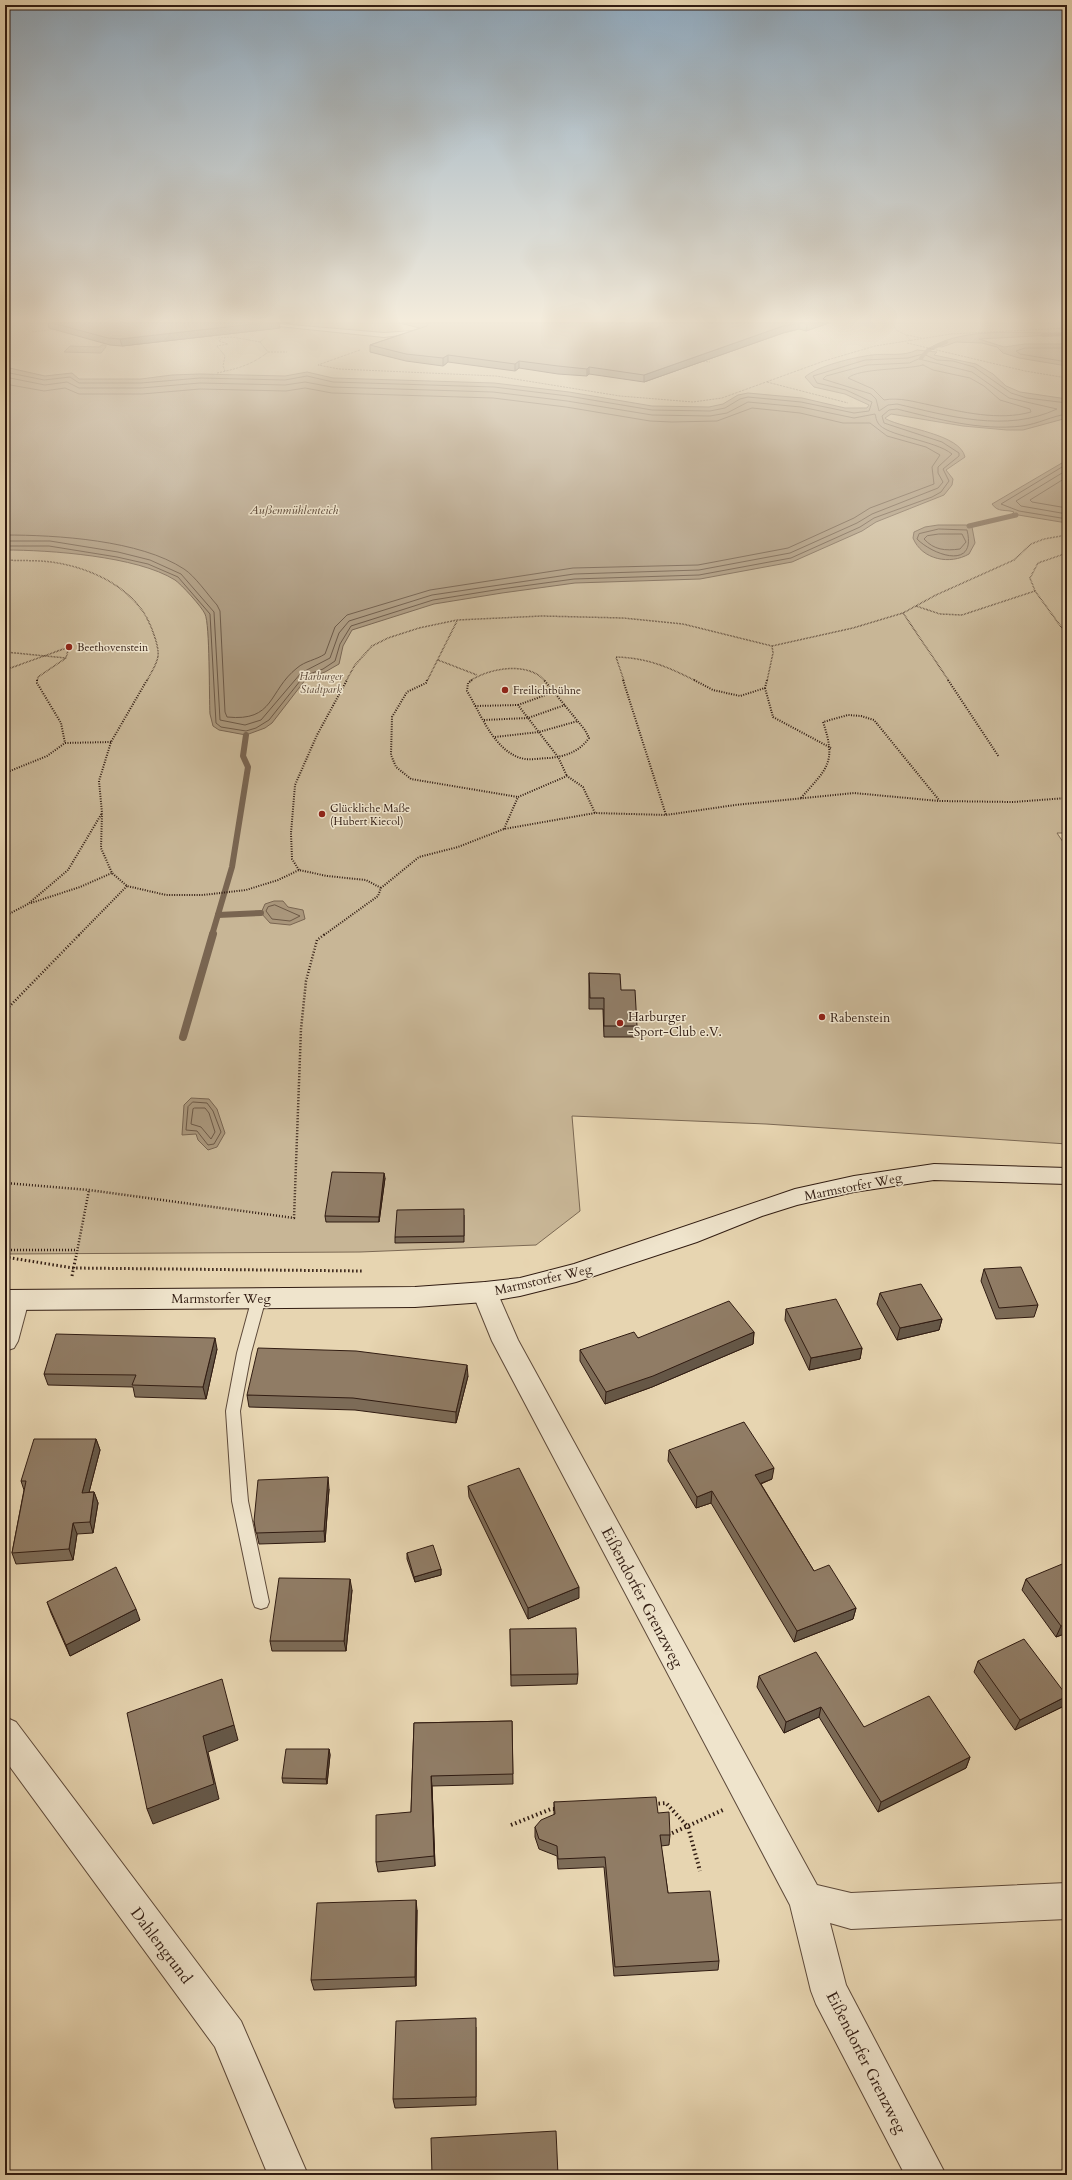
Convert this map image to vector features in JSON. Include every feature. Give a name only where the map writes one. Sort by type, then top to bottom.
[{"type":"street","name":"Marmstorfer Weg","points":[[10,1300],[415,1297],[485,1292],[520,1287],[576,1273],[688,1236],[754,1210],[795,1197],[854,1184],[934,1172],[1067,1176]]},
{"type":"street","name":"Eißendorfer Grenzweg","points":[[485,1292],[505,1341],[806,1900],[829,1991],[926,2175]]},
{"type":"street","points":[[5,1341],[10,1300]]},
{"type":"street","name":"Dahlengrund","points":[[5,1734],[228,2034],[288,2175]]},
{"type":"street","points":[[806,1900],[851,1911],[1067,1901]]},
{"type":"lane","points":[[259,1298],[244,1353],[233,1411],[240,1501],[261,1602]]},
{"type":"path","points":[[299,870],[292,859],[291,833],[295,785],[317,735],[355,665],[372,646],[388,638],[419,628],[458,620],[542,616],[623,618],[683,624],[772,646],[853,628],[903,613],[1014,560],[1022,549],[1039,540],[1067,535]]},
{"type":"path","points":[[1067,554],[1038,563],[1030,578],[1035,591],[1067,634]]},
{"type":"path","points":[[5,560],[51,562],[87,571],[112,583],[133,599],[146,614],[154,634],[158,656],[145,685],[111,742],[99,781],[102,813],[101,848],[112,873],[127,886],[166,895],[203,895],[246,890],[278,880],[299,870],[327,876],[366,880],[381,888]]},
{"type":"path","points":[[916,606],[940,614],[962,615],[1035,591]]},
{"type":"path","points":[[903,613],[998,757]]},
{"type":"path","points":[[458,620],[426,683],[407,692],[392,717],[391,755],[396,767],[411,779],[518,798],[566,776]]},
{"type":"path","points":[[772,646],[773,653],[765,688],[773,717],[831,748]]},
{"type":"path","points":[[5,670],[69,647],[66,658],[38,677],[37,682],[61,723],[65,743]]},
{"type":"path","points":[[5,652],[66,658]]},
{"type":"path","points":[[666,815],[616,657],[640,658],[676,671],[713,690],[740,696],[765,688]]},
{"type":"path","points":[[438,660],[478,675]]},
{"type":"path","points":[[510,669],[528,671],[542,678],[554,692],[578,721],[589,738],[583,746],[575,752],[558,757],[526,759],[512,755],[502,748],[467,691],[468,683],[478,675],[490,671],[510,669]]},
{"type":"path","points":[[475,706],[518,705],[554,692]]},
{"type":"path","points":[[518,705],[558,757],[566,776],[583,787],[595,813]]},
{"type":"path","points":[[484,720],[528,718],[565,705]]},
{"type":"path","points":[[801,799],[830,762],[831,748],[823,722],[843,715],[862,715],[874,720],[939,800]]},
{"type":"path","points":[[495,738],[539,732],[578,721]]},
{"type":"path","points":[[5,773],[47,756],[65,743],[111,742]]},
{"type":"path","points":[[5,1183],[89,1190],[294,1218],[302,1029],[306,981],[317,940],[378,896],[381,888],[419,857],[458,847],[504,829],[542,821],[595,813],[666,815],[854,793],[939,800],[1013,802],[1067,798]]},
{"type":"path","points":[[504,829],[518,798]]},
{"type":"path","points":[[28,904],[68,870],[102,813]]},
{"type":"path","points":[[5,916],[28,904],[80,887],[112,873]]},
{"type":"path","points":[[5,1011],[127,886]]},
{"type":"path","points":[[68,1299],[89,1190]]},
{"type":"path","points":[[5,1250],[77,1250]]},
{"type":"path","points":[[5,1257],[73,1268],[366,1271]]},
{"type":"path","points":[[646,1804],[666,1803],[688,1827],[700,1871]]},
{"type":"path","points":[[511,1825],[551,1809],[559,1809]]},
{"type":"path","points":[[668,1835],[720,1812]]},
{"type":"green space","name":"Harburger Stadtpark","points":[[5,425],[1067,425],[1067,833],[1057,833],[1067,848],[1067,1144],[766,1124],[572,1116],[580,1211],[536,1245],[360,1252],[5,1254]]},
{"type":"water","name":"Außenmühlenteich","points":[[5,425],[901,425],[931,433],[953,443],[961,449],[965,457],[946,470],[953,479],[952,485],[944,495],[876,522],[862,531],[792,562],[700,579],[575,583],[502,593],[434,604],[352,630],[343,646],[339,664],[325,672],[306,679],[272,723],[265,728],[246,735],[219,730],[213,726],[210,714],[207,621],[200,606],[175,580],[159,572],[139,565],[116,560],[68,553],[5,550]]},
{"type":"water","name":"Außenmühlenteich","points":[[955,425],[1042,425],[1023,430]]},
{"type":"water","points":[[1067,460],[1067,523],[1012,514],[1014,512],[999,510],[992,504]]},
{"type":"water","points":[[938,525],[966,525],[972,527],[975,543],[969,554],[954,559],[945,560],[930,556],[923,551],[913,538],[914,532],[925,527]]},
{"type":"water","points":[[274,901],[283,901],[288,907],[303,910],[305,919],[290,925],[270,923],[261,913],[265,904]]},
{"type":"water","points":[[191,1098],[209,1099],[217,1109],[225,1133],[217,1147],[208,1150],[198,1140],[196,1134],[182,1135],[184,1105]]},
{"type":"building","name":"Harburger -Sport-Club e.V.","points":[[589,973],[620,974],[621,990],[635,990],[637,1026],[604,1026],[604,998],[590,998]]},
{"type":"building","points":[[332,1172],[384,1173],[379,1217],[325,1216]]},
{"type":"building","points":[[464,1209],[464,1236],[395,1237],[397,1210]]},
{"type":"building","points":[[1021,1267],[1038,1305],[999,1308],[984,1269]]},
{"type":"building","points":[[921,1284],[942,1319],[900,1328],[880,1293]]},
{"type":"building","points":[[836,1299],[862,1348],[811,1358],[786,1309]]},
{"type":"building","points":[[729,1301],[754,1332],[653,1376],[606,1392],[580,1350],[634,1332],[638,1338]]},
{"type":"building","points":[[56,1334],[215,1338],[203,1387],[132,1385],[136,1375],[44,1374]]},
{"type":"building","points":[[258,1348],[356,1351],[467,1365],[456,1412],[353,1398],[247,1395]]},
{"type":"building","points":[[744,1422],[774,1468],[755,1475],[814,1571],[829,1565],[856,1608],[797,1631],[712,1491],[697,1497],[669,1450]]},
{"type":"building","points":[[34,1439],[96,1439],[82,1493],[94,1492],[90,1522],[73,1523],[69,1549],[12,1553],[26,1481],[21,1481]]},
{"type":"building","points":[[519,1468],[579,1587],[528,1608],[468,1486]]},
{"type":"building","points":[[328,1477],[324,1531],[256,1533],[254,1521],[258,1480]]},
{"type":"building","points":[[433,1545],[441,1569],[414,1577],[407,1553]]},
{"type":"building","points":[[1067,1562],[1067,1624],[1061,1626],[1026,1579]]},
{"type":"building","points":[[116,1567],[136,1609],[66,1645],[47,1602]]},
{"type":"building","points":[[279,1578],[350,1579],[344,1641],[270,1641]]},
{"type":"building","points":[[576,1628],[578,1674],[511,1675],[510,1629]]},
{"type":"building","points":[[1024,1639],[1067,1696],[1020,1720],[978,1661]]},
{"type":"building","points":[[816,1652],[864,1727],[929,1696],[970,1757],[881,1802],[821,1707],[786,1722],[759,1676]]},
{"type":"building","points":[[222,1679],[234,1725],[203,1736],[214,1784],[147,1809],[127,1713]]},
{"type":"building","points":[[512,1721],[513,1774],[431,1776],[434,1856],[376,1862],[376,1815],[411,1812],[414,1723]]},
{"type":"building","points":[[286,1749],[329,1749],[326,1779],[282,1778]]},
{"type":"building","points":[[656,1797],[658,1813],[669,1812],[670,1835],[660,1835],[668,1893],[710,1891],[719,1961],[615,1967],[605,1857],[558,1859],[557,1846],[539,1839],[535,1827],[541,1820],[555,1814],[554,1802]]},
{"type":"building","points":[[416,1900],[415,1977],[311,1980],[317,1903]]},
{"type":"building","points":[[476,2018],[476,2097],[393,2099],[396,2021]]},
{"type":"building","points":[[556,2131],[558,2175],[432,2175],[431,2138]]},
{"type":"waterway","points":[[969,526],[1016,515]]},
{"type":"waterway","points":[[212,935],[232,867],[248,767],[243,756],[246,735]]},
{"type":"waterway","points":[[218,915],[261,913]]},
{"type":"waterway","points":[[183,1037],[213,934]]},
{"type":"place","name":"Beethovenstein","points":[[69,647]]},
{"type":"place","name":"Freilichtbühne","points":[[505,690]]},
{"type":"place","name":"Glückliche Maße (Hubert Kiecol)","points":[[322,814]]},
{"type":"place","name":"Rabenstein","points":[[822,1017]]},
{"type":"place","name":"Harburger -Sport-Club e.V.","points":[[620,1023]]}]
